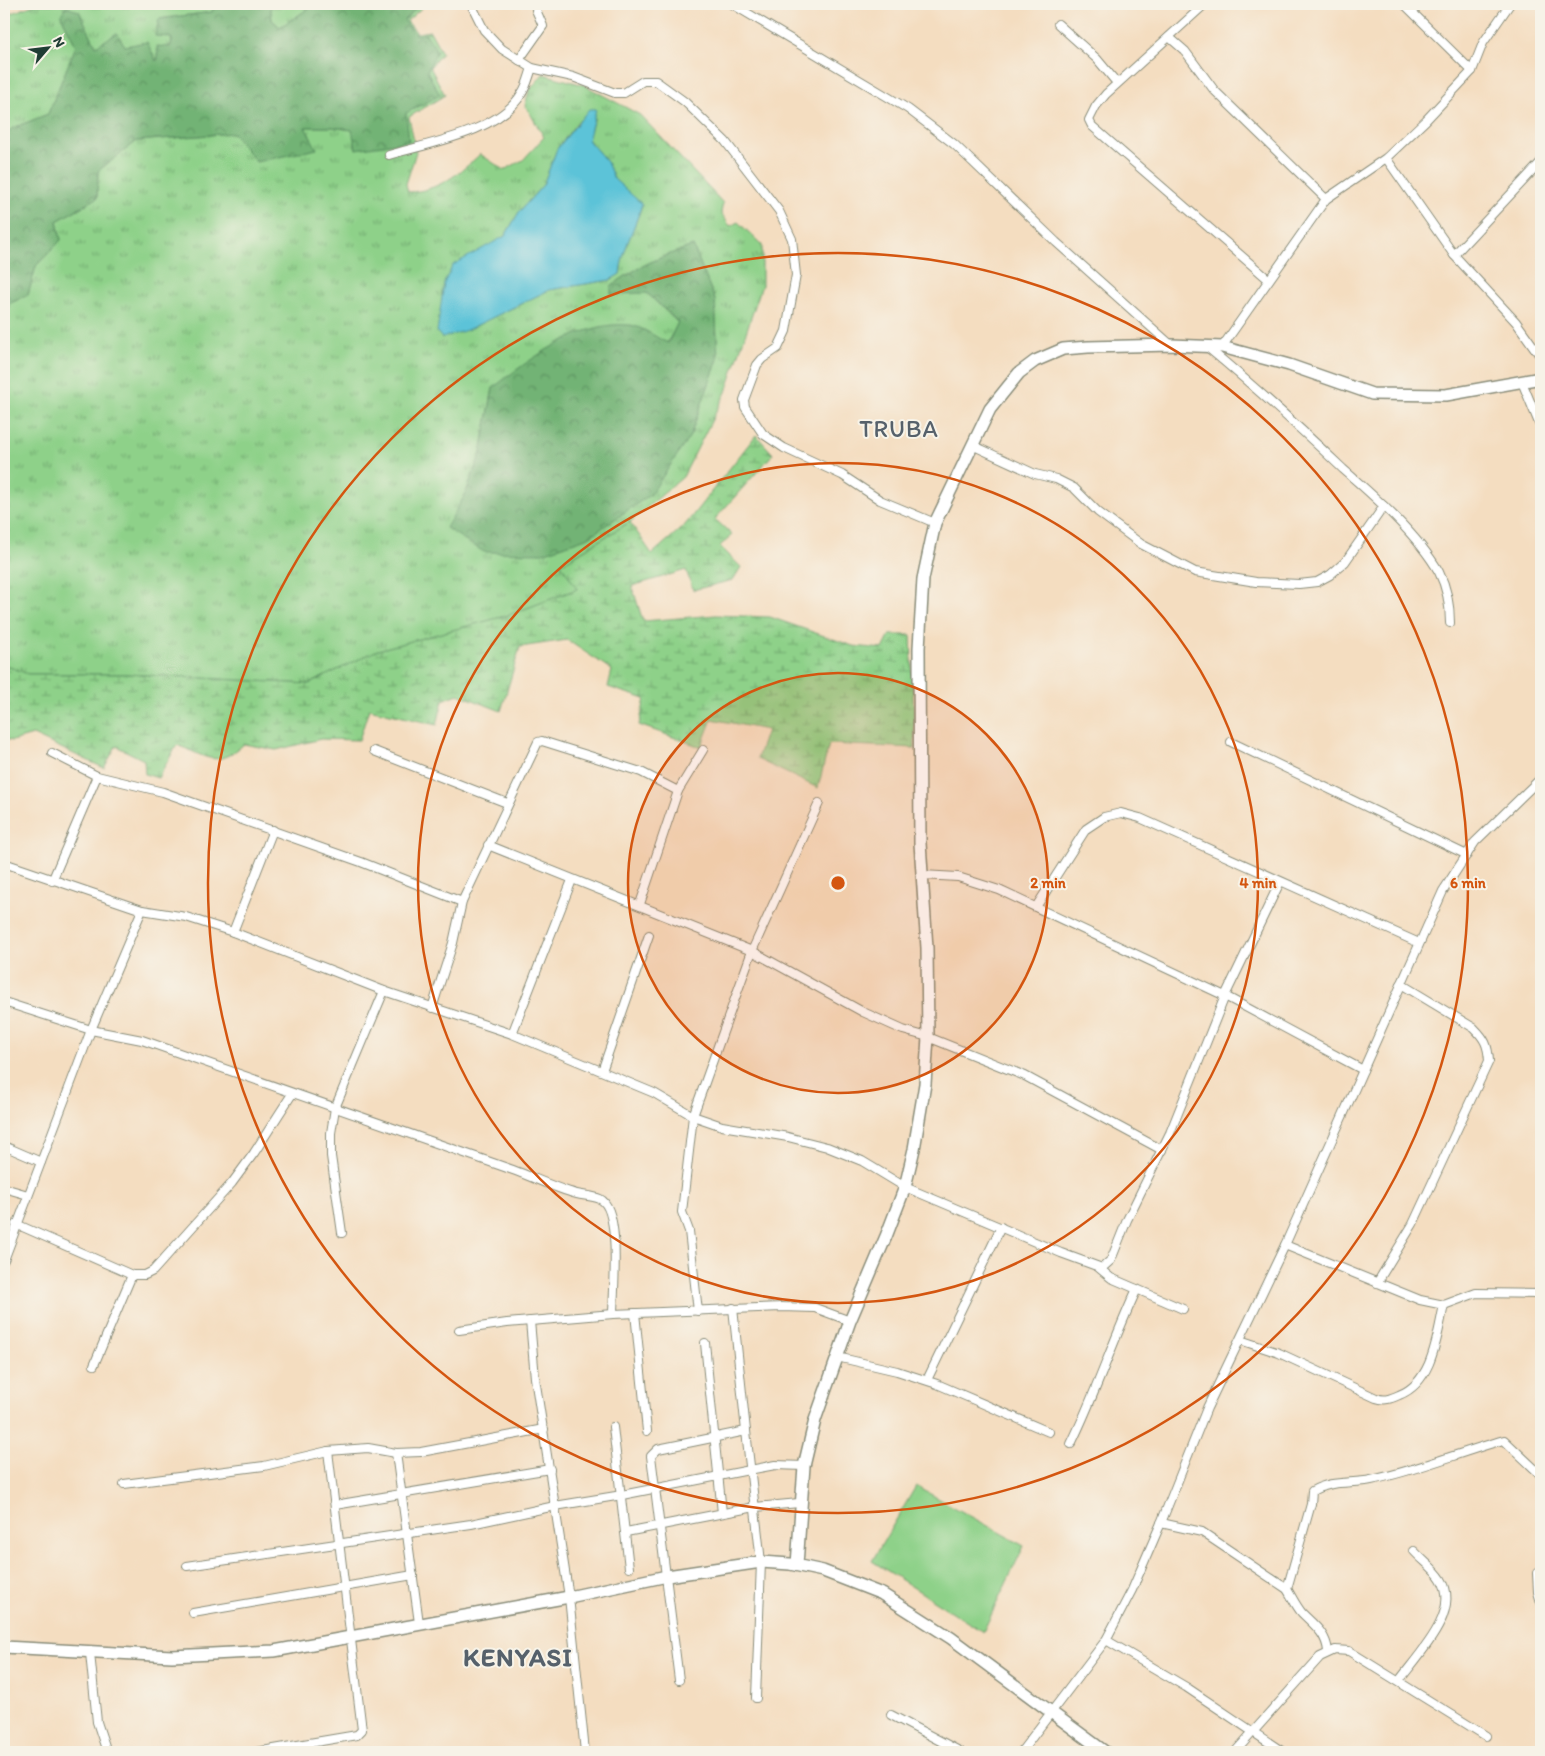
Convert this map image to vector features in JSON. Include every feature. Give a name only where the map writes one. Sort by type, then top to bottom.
[{"type":"street","points":[[471,4],[484,30],[502,49],[532,68],[573,77],[615,93],[624,93],[643,82],[656,81],[685,102],[725,141],[778,211],[792,239],[795,256],[793,298],[786,331],[778,348],[762,359],[757,365],[744,400],[745,407],[763,434],[784,448],[848,478],[880,500],[935,524]]},
{"type":"street","points":[[519,60],[543,26],[536,10],[539,4]]},
{"type":"street","points":[[732,4],[908,109],[954,144],[1056,242],[1171,345]]},
{"type":"street","points":[[1204,4],[1117,83],[1096,106],[1090,120],[1092,126],[1268,280]]},
{"type":"street","points":[[1404,4],[1472,71]]},
{"type":"street","points":[[1222,347],[1326,199],[1386,158],[1426,120],[1472,71],[1483,43],[1510,4]]},
{"type":"street","points":[[1058,24],[1097,59],[1117,83]]},
{"type":"street","points":[[1168,36],[1185,51],[1214,90],[1326,199]]},
{"type":"street","points":[[389,155],[464,133],[499,117],[522,94],[532,68]]},
{"type":"street","points":[[1386,158],[1454,255],[1516,322],[1541,357]]},
{"type":"street","points":[[1454,255],[1541,162]]},
{"type":"street","points":[[797,1565],[804,1466],[815,1420],[850,1321],[888,1234],[905,1187],[925,1084],[928,1037],[928,948],[922,874],[920,616],[928,552],[935,524],[972,445],[1003,390],[1019,373],[1048,354],[1063,348],[1171,345],[1222,347],[1289,365],[1372,394],[1446,396],[1541,378]]},
{"type":"street","points":[[1207,347],[1260,392],[1384,506],[1429,558],[1439,573],[1450,603],[1450,623]]},
{"type":"street","points":[[1522,382],[1541,428]]},
{"type":"street","points":[[972,445],[1035,474],[1056,479],[1074,488],[1098,512],[1141,544],[1195,572],[1256,582],[1299,584],[1317,582],[1330,575],[1345,562],[1384,506]]},
{"type":"street","points":[[432,1008],[453,943],[462,902],[535,747],[542,741],[641,772],[678,790]]},
{"type":"street","points":[[1231,742],[1467,855]]},
{"type":"street","points":[[640,904],[678,790],[702,750]]},
{"type":"street","points":[[374,751],[507,803]]},
{"type":"street","points":[[52,753],[97,776],[163,792],[362,862],[462,902]]},
{"type":"street","points":[[52,881],[97,776]]},
{"type":"street","points":[[1021,1752],[1106,1640],[1162,1523],[1207,1408],[1285,1245],[1443,891],[1475,842],[1541,778]]},
{"type":"street","points":[[698,1311],[689,1231],[682,1212],[693,1116],[752,951],[819,803]]},
{"type":"street","points":[[1036,907],[1086,828],[1104,817],[1121,813],[1140,818],[1419,943]]},
{"type":"street","points":[[233,932],[273,830]]},
{"type":"street","points":[[488,845],[572,880],[640,904],[752,951],[863,1012],[903,1030],[928,1037],[1025,1076],[1162,1150]]},
{"type":"street","points":[[4,863],[52,881],[142,910],[186,916],[233,932],[384,991],[512,1034],[654,1093],[693,1116],[722,1126],[788,1137],[827,1147],[862,1161],[905,1187],[1099,1268],[1111,1278],[1184,1309]]},
{"type":"street","points":[[922,874],[958,877],[999,890],[1225,996],[1363,1070]]},
{"type":"street","points":[[512,1034],[572,880]]},
{"type":"street","points":[[1099,1268],[1106,1266],[1111,1260],[1127,1220],[1162,1150],[1225,996],[1280,882]]},
{"type":"street","points":[[4,1260],[16,1224],[91,1030],[142,910]]},
{"type":"street","points":[[602,1071],[649,935]]},
{"type":"street","points":[[1377,1283],[1413,1224],[1489,1061],[1488,1046],[1484,1037],[1474,1028],[1401,984]]},
{"type":"street","points":[[342,1233],[332,1156],[331,1133],[335,1108],[384,991]]},
{"type":"street","points":[[4,1002],[91,1030],[142,1040],[513,1170],[572,1193],[601,1199],[607,1204],[611,1214],[615,1242],[612,1314]]},
{"type":"street","points":[[16,1224],[132,1275],[145,1275],[153,1270],[232,1183],[292,1094]]},
{"type":"street","points":[[4,1146],[41,1162]]},
{"type":"street","points":[[4,1188],[28,1195]]},
{"type":"street","points":[[927,1380],[1001,1227]]},
{"type":"street","points":[[1285,1245],[1420,1300],[1444,1305],[1476,1293],[1541,1294]]},
{"type":"street","points":[[94,1365],[132,1275]]},
{"type":"street","points":[[1071,1444],[1088,1409],[1118,1328],[1137,1289]]},
{"type":"street","points":[[1240,1340],[1279,1353],[1376,1398],[1386,1400],[1404,1393],[1422,1377],[1434,1350],[1444,1305]]},
{"type":"street","points":[[459,1330],[530,1321],[612,1314],[733,1308],[815,1308],[850,1321]]},
{"type":"street","points":[[733,1308],[761,1562],[756,1698]]},
{"type":"street","points":[[635,1313],[647,1431]]},
{"type":"street","points":[[530,1321],[569,1597],[585,1752]]},
{"type":"street","points":[[705,1343],[722,1513]]},
{"type":"street","points":[[837,1357],[927,1380],[1049,1432]]},
{"type":"street","points":[[613,1427],[629,1568]]},
{"type":"street","points":[[124,1484],[264,1466],[328,1451],[368,1448],[396,1452],[421,1452],[544,1429]]},
{"type":"street","points":[[679,1680],[651,1456],[654,1452],[746,1431]]},
{"type":"street","points":[[1287,1589],[1311,1504],[1312,1491],[1320,1486],[1378,1478],[1504,1440],[1541,1475]]},
{"type":"street","points":[[256,1752],[360,1733],[362,1730],[346,1586],[328,1451]]},
{"type":"street","points":[[396,1452],[419,1623]]},
{"type":"street","points":[[187,1566],[407,1535],[775,1465],[804,1466]]},
{"type":"street","points":[[335,1504],[550,1469]]},
{"type":"street","points":[[626,1532],[755,1507],[800,1503]]},
{"type":"street","points":[[1162,1523],[1202,1532],[1287,1589],[1302,1612],[1317,1626],[1327,1642],[1328,1652]]},
{"type":"street","points":[[1399,1681],[1442,1621],[1447,1605],[1446,1590],[1441,1578],[1414,1551]]},
{"type":"street","points":[[4,1647],[172,1656],[274,1651],[569,1597],[667,1576],[761,1562],[797,1565],[823,1571],[882,1594],[951,1638],[1105,1752]]},
{"type":"street","points":[[1537,1573],[1538,1592],[1541,1602]]},
{"type":"street","points":[[194,1613],[413,1575]]},
{"type":"street","points":[[1106,1640],[1186,1687],[1282,1752]]},
{"type":"street","points":[[1236,1752],[1315,1662],[1328,1652],[1335,1650],[1349,1651],[1486,1736]]},
{"type":"street","points":[[90,1653],[97,1722],[107,1752]]},
{"type":"street","points":[[891,1715],[961,1752]]},
{"type":"green space","points":[[36,4],[215,4],[212,12],[159,19],[173,42],[155,61],[125,46],[96,46],[79,11],[61,15],[76,46],[48,114],[13,128],[4,135],[4,16]]},
{"type":"green space","points":[[215,4],[270,4],[272,20],[280,27],[316,4],[421,4],[404,20],[416,35],[426,34],[437,51],[427,71],[440,95],[406,113],[409,141],[356,149],[352,130],[332,127],[305,127],[317,149],[256,162],[233,133],[137,141],[98,171],[97,198],[57,221],[61,240],[36,266],[28,295],[4,306],[4,135],[13,128],[48,114],[76,46],[61,15],[65,7],[79,11],[96,46],[117,33],[125,46],[147,42],[156,61],[158,59],[157,46],[170,47],[172,42],[170,37],[155,36],[159,19],[212,12]]},
{"type":"green space","points":[[270,4],[316,4],[280,27],[272,20]]},
{"type":"green space","points":[[421,4],[426,4],[407,21],[417,33],[430,31],[442,53],[430,67],[445,95],[409,117],[416,152],[406,184],[408,192],[428,189],[438,185],[465,168],[480,154],[504,170],[523,160],[544,137],[525,105],[529,91],[543,74],[584,85],[640,115],[723,203],[721,213],[730,226],[738,222],[762,245],[762,285],[726,392],[683,477],[630,522],[561,564],[578,589],[509,615],[378,650],[309,684],[127,674],[28,674],[4,665],[4,306],[28,295],[36,266],[61,240],[57,221],[97,198],[98,171],[137,141],[233,133],[316,149],[305,127],[332,127],[353,130],[356,149],[406,113],[427,71],[416,35],[404,20]],"holes":[[[594,118],[588,140],[607,162],[614,179],[642,205],[626,248],[620,274],[610,280],[549,290],[467,330],[488,248],[505,236],[519,212],[543,185],[557,149],[578,121]],[[693,246],[715,300],[718,359],[690,436],[447,528],[465,495],[481,453],[493,388],[631,325],[667,343],[678,323],[647,293],[611,287],[649,263]]]},
{"type":"green space","points":[[693,246],[715,300],[718,359],[690,436],[651,494],[589,537],[543,553],[484,552],[446,528],[465,495],[481,453],[493,388],[539,354],[575,335],[593,329],[611,325],[629,325],[644,330],[668,343],[678,322],[647,293],[611,294],[611,287],[649,263]]},
{"type":"green space","points":[[756,435],[773,454],[715,519],[732,535],[720,546],[741,567],[733,580],[693,590],[686,570],[632,586],[643,621],[716,615],[770,617],[853,646],[883,649],[890,635],[911,635],[915,748],[829,744],[818,788],[757,759],[767,730],[712,719],[701,747],[639,725],[645,699],[608,687],[612,670],[567,640],[520,647],[501,711],[458,694],[443,700],[437,725],[369,709],[359,740],[321,739],[276,750],[244,744],[234,752],[219,758],[204,757],[177,745],[158,778],[145,774],[144,760],[116,746],[104,768],[33,735],[12,741],[4,739],[4,665],[28,674],[127,674],[309,684],[378,650],[509,615],[577,589],[561,564],[630,522],[652,554],[685,525]]},
{"type":"green space","points":[[916,1486],[1024,1546],[983,1632],[872,1561]]},
{"type":"water","points":[[589,109],[596,109],[588,140],[607,162],[614,179],[642,204],[626,248],[620,274],[610,280],[549,290],[467,330],[442,338],[437,332],[444,283],[453,265],[505,236],[519,212],[543,185],[557,149]]},
{"type":"district","name":"TRUBA","points":[[899,429]]},
{"type":"district","name":"KENYASI","points":[[518,1657]]}]
